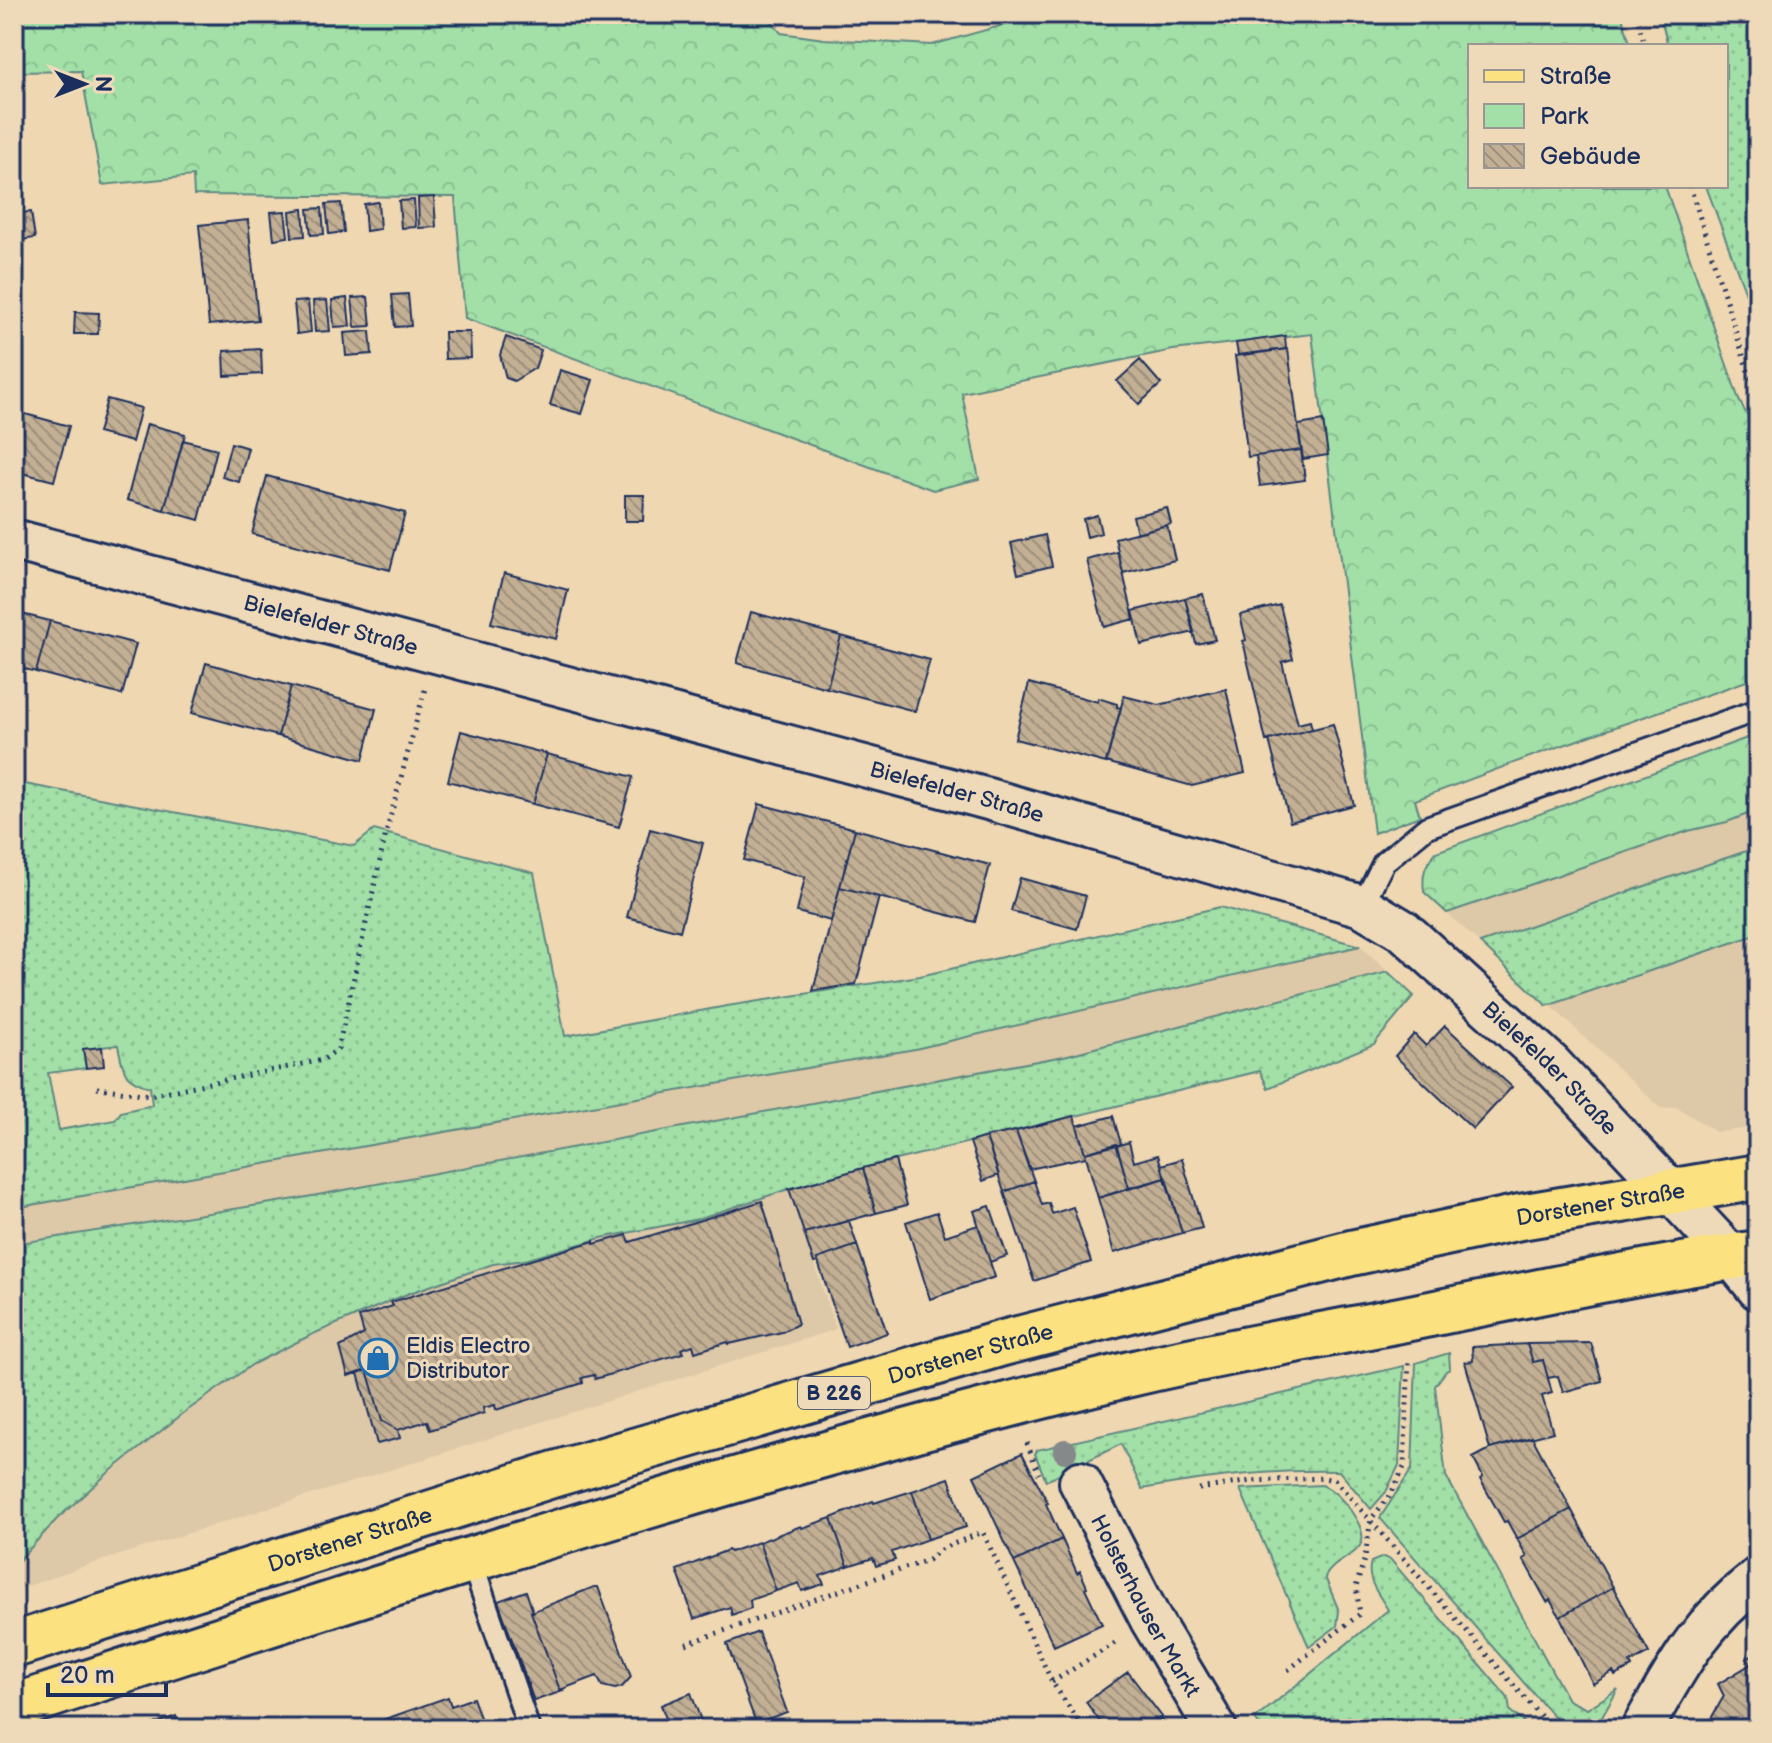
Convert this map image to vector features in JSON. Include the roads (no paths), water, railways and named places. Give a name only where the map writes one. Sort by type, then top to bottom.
[{"type":"main road","name":"Dorstener Straße","points":[[14,1645],[555,1474],[1003,1343],[1351,1253],[1520,1217],[1758,1177]]},
{"type":"main road","points":[[14,1707],[640,1507],[1130,1374],[1590,1280],[1749,1266]]},
{"type":"street","name":"Bielefelder Straße","points":[[14,540],[999,802],[1362,906],[1404,931],[1550,1063],[1669,1192],[1749,1266]]},
{"type":"street","name":"Holsterhauser Markt","points":[[1080,1482],[1151,1620],[1216,1729]]},
{"type":"street","points":[[1642,1729],[1693,1642],[1709,1622],[1758,1578]]},
{"type":"lane","points":[[1362,906],[1384,862],[1427,827],[1758,710]]},
{"type":"lane","points":[[471,1560],[529,1729]]},
{"type":"place","name":"Eldis Electro Distributor","points":[[378,1358]]}]
